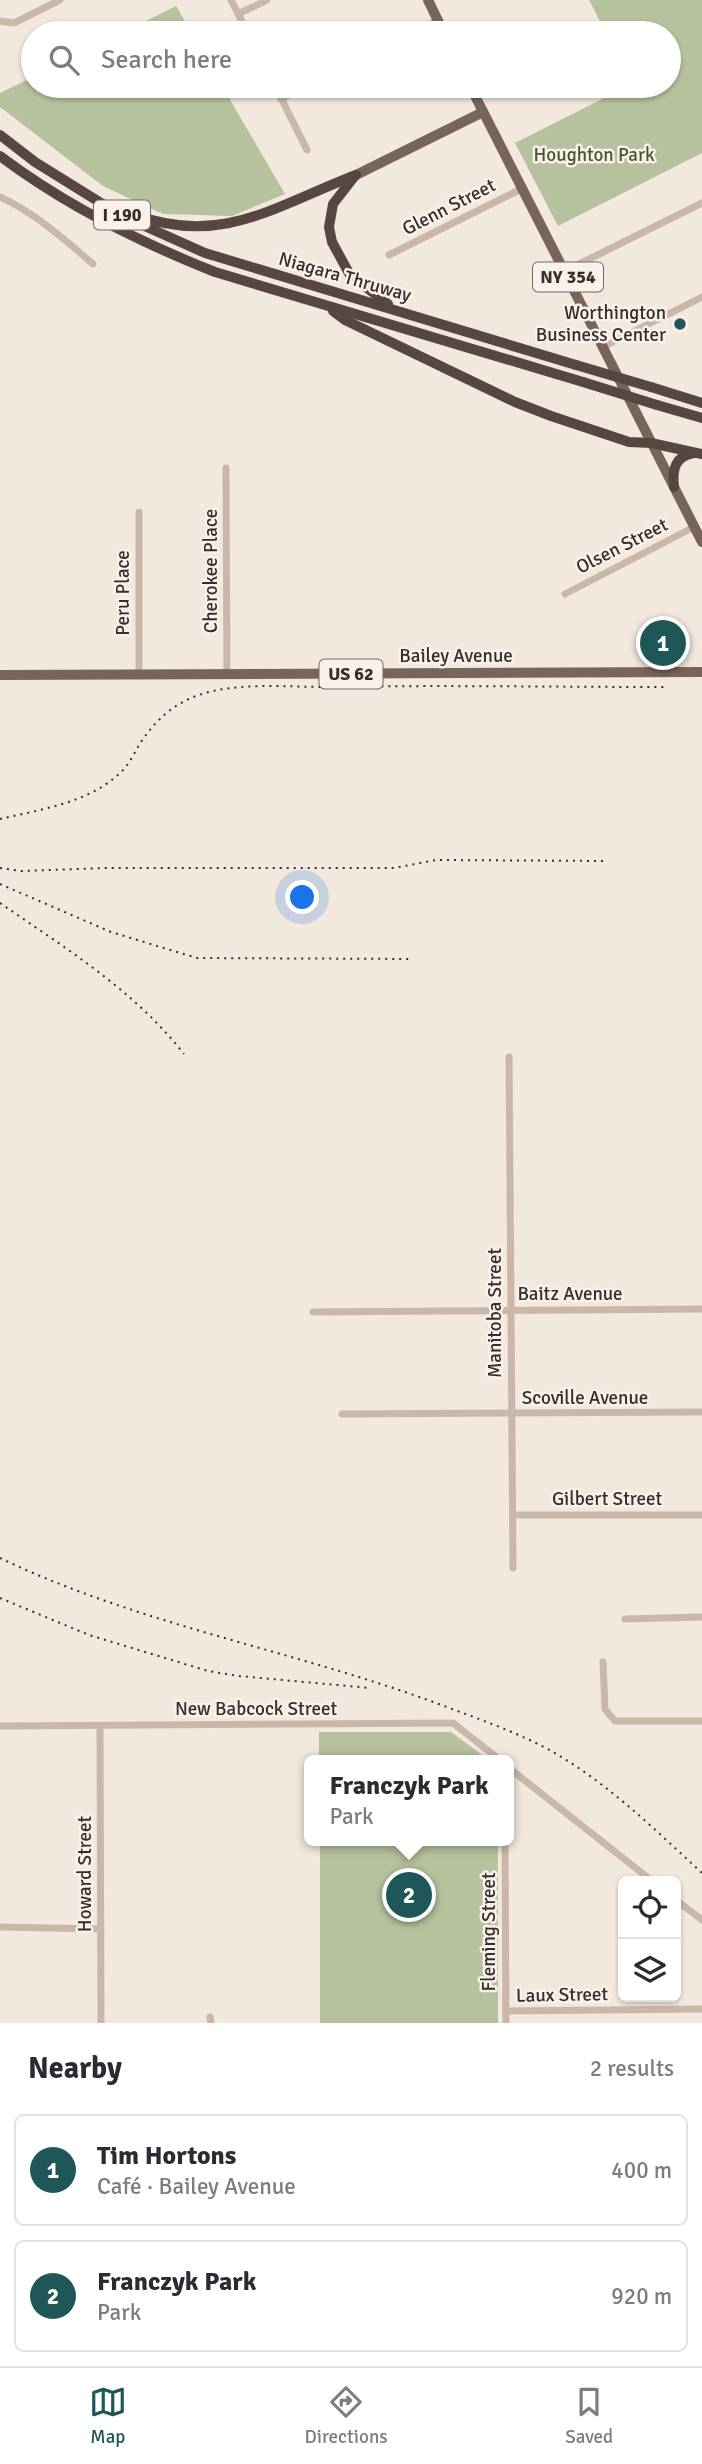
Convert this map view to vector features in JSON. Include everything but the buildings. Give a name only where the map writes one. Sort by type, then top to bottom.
[{"type":"highway","name":"Niagara Thruway","points":[[0,135],[36,162],[101,203],[205,253],[702,403]]},
{"type":"highway","name":"Niagara Thruway","points":[[0,156],[27,176],[90,214],[159,250],[215,272],[702,418]]},
{"type":"highway","points":[[101,203],[145,219],[210,227],[264,215],[356,175]]},
{"type":"highway","points":[[356,175],[333,204],[329,227],[332,242],[350,275],[398,311]]},
{"type":"highway","points":[[325,305],[345,320],[515,402],[629,442],[651,443],[700,453]]},
{"type":"highway","points":[[674,487],[673,467],[680,458],[700,453]]},
{"type":"main road","points":[[428,0],[438,20]]},
{"type":"main road","name":"NY 354","points":[[476,98],[702,542]]},
{"type":"main road","points":[[356,175],[483,112]]},
{"type":"main road","name":"Bailey Avenue","points":[[0,675],[702,672]]},
{"type":"street","points":[[0,21],[14,23],[60,0]]},
{"type":"street","points":[[231,0],[241,21]]},
{"type":"street","points":[[238,15],[267,0]]},
{"type":"street","points":[[281,99],[307,150]]},
{"type":"street","name":"Glenn Street","points":[[390,255],[523,188]]},
{"type":"street","points":[[0,197],[18,205],[48,226],[93,264]]},
{"type":"street","points":[[565,271],[702,203]]},
{"type":"street","points":[[603,347],[702,297]]},
{"type":"street","name":"Cherokee Place","points":[[226,468],[227,674]]},
{"type":"street","name":"Peru Place","points":[[139,512],[139,674]]},
{"type":"street","name":"Olsen Street","points":[[565,594],[694,527]]},
{"type":"street","name":"Manitoba Street","points":[[509,1057],[513,1568]]},
{"type":"street","name":"Baitz Avenue","points":[[313,1312],[702,1309]]},
{"type":"street","name":"Scoville Avenue","points":[[342,1414],[702,1412]]},
{"type":"street","name":"Gilbert Street","points":[[513,1515],[702,1515]]},
{"type":"street","points":[[625,1619],[702,1617]]},
{"type":"street","points":[[603,1662],[605,1709],[618,1721],[702,1721]]},
{"type":"street","name":"New Babcock Street","points":[[0,1726],[453,1723],[493,1755]]},
{"type":"street","name":"Howard Street","points":[[100,1726],[102,2023]]},
{"type":"street","points":[[514,1772],[646,1876]]},
{"type":"street","name":"Fleming Street","points":[[505,1846],[506,2023]]},
{"type":"street","points":[[681,1904],[702,1920]]},
{"type":"street","points":[[0,1927],[101,1929]]},
{"type":"street","name":"Laux Street","points":[[506,2011],[702,2009]]},
{"type":"green space","name":"Houghton Park","points":[[589,0],[702,0],[702,153],[558,226],[515,143],[604,98],[681,98],[681,21],[600,21]]},
{"type":"green space","points":[[176,6],[185,21],[146,21]]},
{"type":"green space","points":[[21,83],[21,98],[229,98],[285,194],[232,216],[163,214],[103,186],[0,107],[0,93]]},
{"type":"green space","points":[[319,1732],[451,1732],[482,1755],[319,1755]]},
{"type":"green space","points":[[320,1846],[498,1846],[498,2023],[320,2023]]},
{"type":"railway","points":[[0,819],[49,808],[95,791],[125,768],[139,745],[164,715],[180,703],[213,691],[262,686],[665,687]]},
{"type":"railway","points":[[0,868],[21,871],[106,868],[394,868],[436,860],[605,861]]},
{"type":"railway","points":[[0,884],[111,932],[197,958],[413,959]]},
{"type":"railway","points":[[0,903],[98,971],[143,1010],[184,1054]]},
{"type":"railway","points":[[0,1558],[111,1603],[396,1689],[519,1735],[563,1758],[605,1787],[702,1873]]},
{"type":"railway","points":[[0,1598],[89,1635],[208,1671],[370,1688]]},
{"type":"place","name":"Worthington Business Center","points":[[680,324]]},
{"type":"place","name":"Tim Hortons","points":[[663,643]]},
{"type":"place","name":"Franczyk Park","points":[[409,1895]]}]
